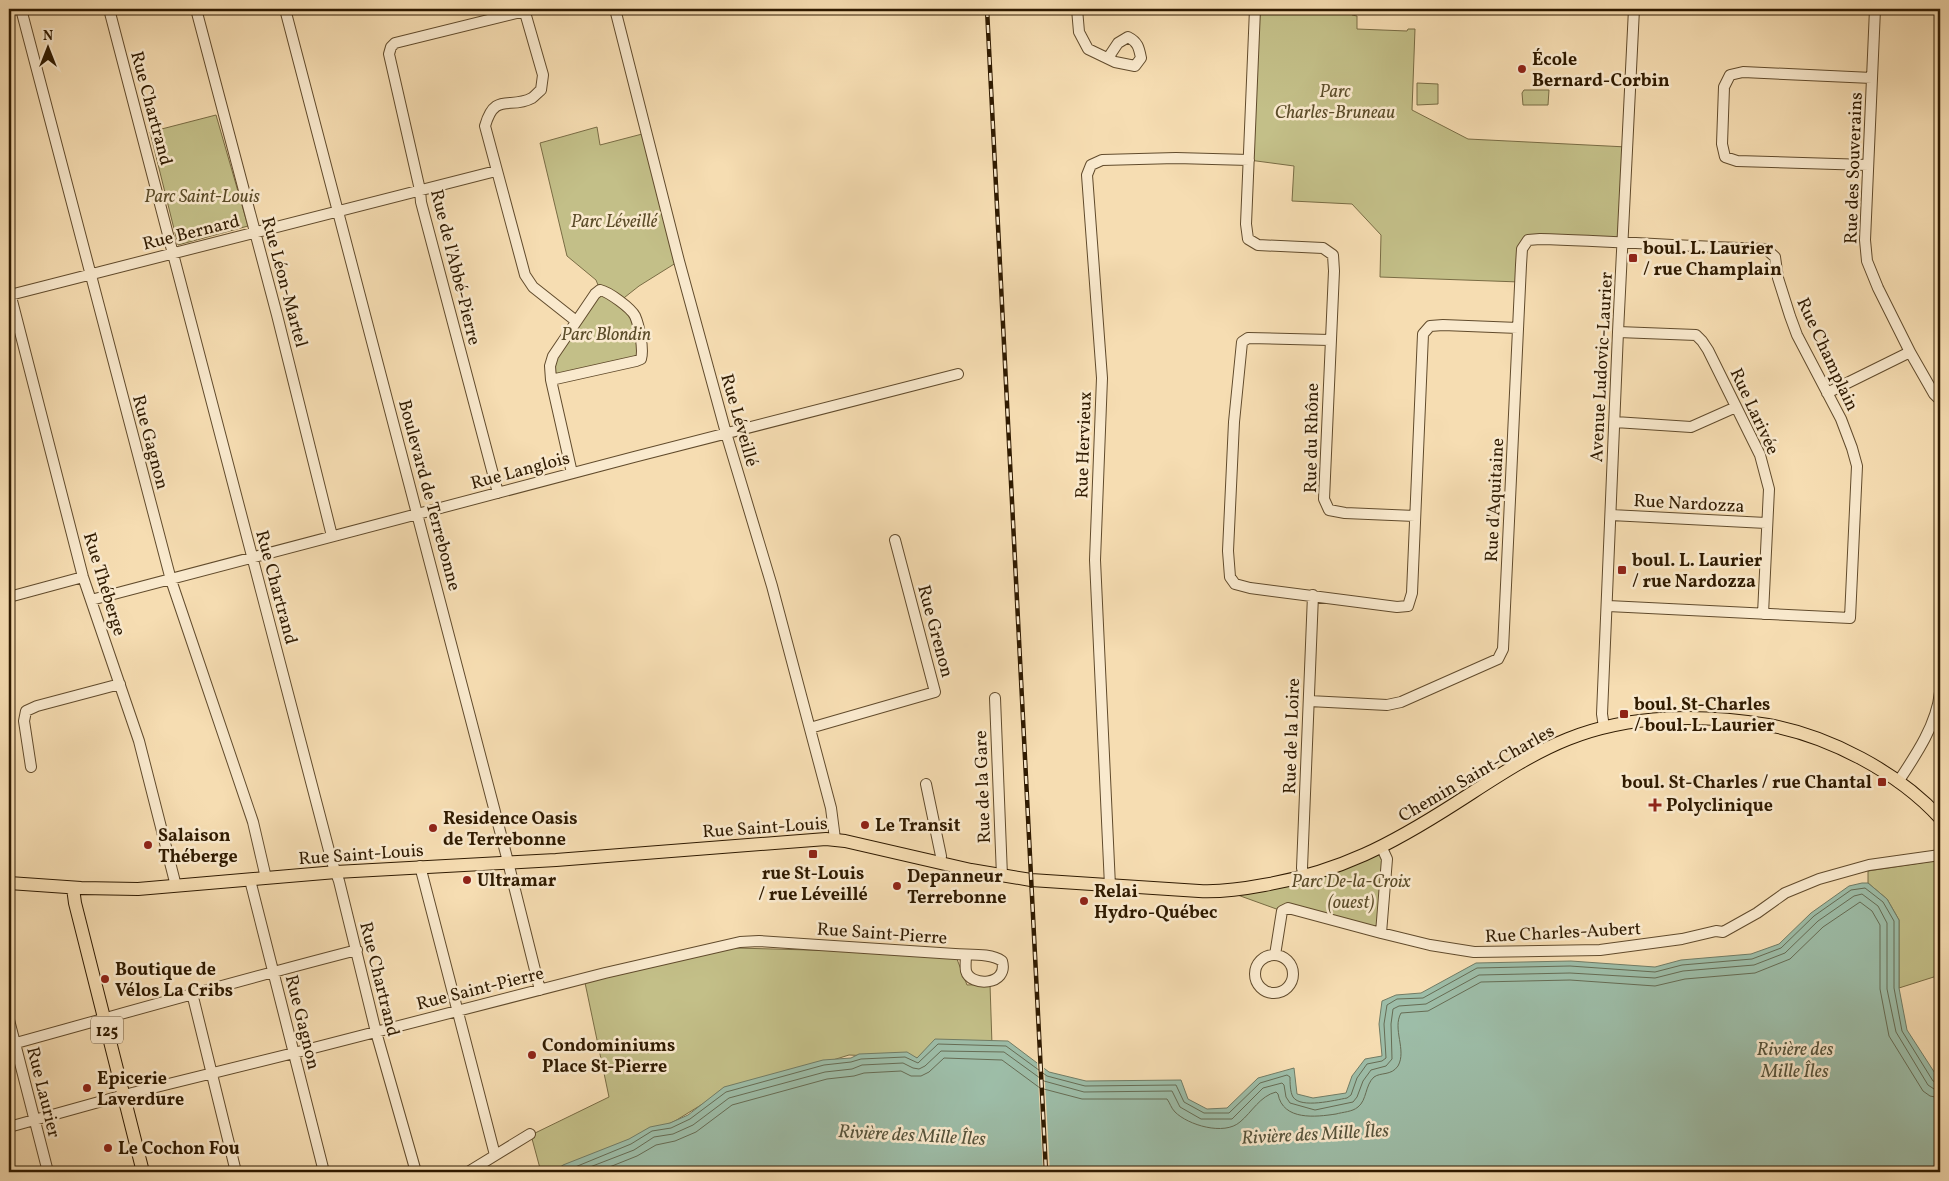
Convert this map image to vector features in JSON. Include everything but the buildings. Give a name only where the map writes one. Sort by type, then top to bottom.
[{"type":"main road","name":"Chemin Saint-Charles","points":[[1006,876],[1041,882],[1214,891],[1259,886],[1304,877],[1340,866],[1382,848],[1541,752],[1568,739],[1604,727],[1654,720],[1700,718],[1734,720],[1786,728],[1813,736],[1894,778],[1940,818]]},
{"type":"main road","name":"Rue Saint-Louis","points":[[9,883],[74,888],[130,889],[336,872],[420,866],[508,863],[817,839],[835,839],[1006,876]]},
{"type":"main road","name":"125","points":[[74,888],[75,903],[143,1172]]},
{"type":"street","name":"Rue Gagnon","points":[[21,9],[170,580],[253,822],[266,878]]},
{"type":"street","name":"Rue Chartrand","points":[[109,9],[336,872],[376,1032],[416,1172]]},
{"type":"street","name":"Rue Léon-Martel","points":[[196,9],[277,315],[332,536]]},
{"type":"street","name":"Boulevard de Terrebonne","points":[[285,9],[339,210],[540,990]]},
{"type":"street","name":"Rue Léveillé","points":[[614,9],[679,262],[726,433],[772,586],[810,728],[831,808],[835,839]]},
{"type":"street","points":[[1077,9],[1079,32],[1088,50],[1108,58]]},
{"type":"street","points":[[1255,9],[1246,224],[1248,238],[1258,245],[1323,248],[1333,255],[1334,271],[1330,340],[1248,338],[1242,342],[1234,422],[1228,551],[1230,577],[1235,584],[1250,588],[1397,607],[1408,606],[1412,593],[1424,334],[1430,326],[1442,325],[1518,328]]},
{"type":"street","name":"Avenue Ludovic-Laurier","points":[[1604,727],[1602,714],[1634,9]]},
{"type":"street","name":"Rue des Souverains","points":[[1875,9],[1865,240],[1867,261],[1878,288],[1910,352],[1934,394],[1940,400]]},
{"type":"street","points":[[525,10],[542,75],[542,90],[531,98],[497,105],[489,112],[485,126],[525,275],[533,287],[576,321]]},
{"type":"street","name":"Rue de l'Abbé-Pierre","points":[[498,493],[421,202],[420,190],[390,61],[391,47],[395,43],[525,10]]},
{"type":"street","points":[[1868,165],[1737,161],[1725,156],[1722,144],[1724,87],[1730,75],[1743,72],[1872,78]]},
{"type":"street","name":"Rue Hervieux","points":[[1110,886],[1095,560],[1102,378],[1087,175],[1091,165],[1102,160],[1176,158],[1249,160]]},
{"type":"street","name":"Rue Bernard","points":[[10,292],[255,233],[496,171]]},
{"type":"street","name":"Rue d'Aquitaine","points":[[1309,701],[1387,705],[1401,702],[1498,659],[1503,649],[1522,249],[1528,240],[1540,239],[1624,242]]},
{"type":"street","name":"Rue Champlain","points":[[1624,242],[1661,246],[1766,249],[1775,257],[1784,298],[1798,335],[1841,419],[1852,448],[1857,466],[1850,618],[1764,614]]},
{"type":"street","points":[[550,380],[641,359],[643,352],[634,314],[607,292],[600,290],[595,294],[553,356],[550,366],[550,380],[572,473]]},
{"type":"street","name":"Rue Théberge","points":[[10,292],[84,577],[139,741],[176,886]]},
{"type":"street","name":"Rue Larivée","points":[[1618,332],[1696,335],[1708,350],[1760,455],[1768,490],[1764,614]]},
{"type":"street","name":"Rue du Rhône","points":[[1330,340],[1324,499],[1329,510],[1345,513],[1415,516]]},
{"type":"street","points":[[1828,393],[1910,352]]},
{"type":"street","name":"Rue Langlois","points":[[91,600],[572,473],[958,374]]},
{"type":"street","points":[[1615,422],[1691,427],[1736,407]]},
{"type":"street","name":"Rue Nardozza","points":[[1611,515],[1766,523]]},
{"type":"street","name":"Rue Grenon","points":[[810,728],[935,692],[895,540]]},
{"type":"street","points":[[9,597],[84,577]]},
{"type":"street","name":"Rue de la Loire","points":[[1304,877],[1302,868],[1313,595]]},
{"type":"street","points":[[1608,606],[1764,614]]},
{"type":"street","points":[[31,767],[24,721],[26,711],[37,706],[120,684]]},
{"type":"street","points":[[1898,782],[1931,727],[1940,700],[1940,692]]},
{"type":"street","name":"Rue de la Gare","points":[[995,698],[1006,876]]},
{"type":"street","points":[[926,784],[941,856],[940,863]]},
{"type":"street","points":[[1380,933],[1387,859],[1382,848]]},
{"type":"street","name":"Rue Charles-Aubert","points":[[1276,955],[1282,911],[1288,908],[1430,945],[1474,952],[1590,951],[1638,946],[1716,931],[1723,932],[1757,914],[1786,893],[1819,879],[1869,865],[1940,855]]},
{"type":"street","points":[[420,866],[495,1155]]},
{"type":"street","name":"Rue Gagnon","points":[[250,880],[324,1172]]},
{"type":"street","name":"Rue Saint-Pierre","points":[[9,1127],[124,1095],[540,990],[740,942],[759,941],[966,955]]},
{"type":"street","points":[[12,1044],[157,1005],[192,993],[356,950]]},
{"type":"street","points":[[192,993],[236,1172]]},
{"type":"street","name":"Rue Laurier","points":[[9,1020],[12,1044],[48,1172]]},
{"type":"street","points":[[468,1172],[530,1134]]},
{"type":"green space","name":"Parc Charles-Bruneau","points":[[1255,9],[1352,9],[1352,15],[1357,16],[1357,29],[1407,31],[1408,29],[1415,29],[1412,110],[1468,139],[1627,147],[1624,242],[1528,240],[1520,282],[1380,277],[1381,235],[1352,204],[1292,201],[1294,166],[1249,160]]},
{"type":"green space","points":[[1417,83],[1438,84],[1438,104],[1417,105]]},
{"type":"green space","points":[[1524,90],[1549,90],[1548,105],[1523,105],[1522,93]]},
{"type":"green space","name":"Parc Saint-Louis","points":[[216,115],[248,226],[178,245],[150,132]]},
{"type":"green space","name":"Parc Léveillé","points":[[597,127],[600,145],[646,133],[679,261],[639,286],[620,301],[635,314],[641,359],[551,380],[550,366],[600,290],[596,280],[567,256],[540,143]]},
{"type":"green space","name":"Parc De-la-Croix (ouest)","points":[[1381,844],[1385,862],[1381,933],[1282,911],[1221,889],[1274,884]]},
{"type":"green space","points":[[1940,860],[1940,975],[1899,988],[1899,920],[1887,899],[1868,883],[1868,871]]},
{"type":"green space","points":[[736,948],[955,954],[967,985],[990,984],[992,1045],[923,1052],[917,1058],[849,1055],[714,1097],[675,1121],[558,1172],[541,1172],[531,1135],[609,1097],[584,978]]},
{"type":"water","name":"Rivière des Mille Îles","points":[[1868,883],[1887,899],[1899,920],[1899,988],[1907,1030],[1940,1081],[1940,1172],[554,1172],[563,1165],[629,1139],[650,1127],[670,1123],[688,1115],[724,1087],[823,1060],[851,1058],[859,1054],[907,1052],[917,1058],[935,1039],[1008,1041],[1049,1072],[1086,1081],[1181,1080],[1188,1099],[1207,1109],[1227,1108],[1258,1078],[1294,1068],[1297,1094],[1313,1098],[1346,1093],[1352,1076],[1365,1059],[1382,1056],[1379,1024],[1382,1001],[1396,995],[1421,993],[1476,963],[1571,961],[1655,967],[1681,960],[1751,954],[1779,944],[1811,913],[1849,886]]},
{"type":"pier","points":[[1037,1060],[1044,1065],[1050,1172],[1043,1172]]},
{"type":"railway","points":[[987,9],[1046,1172]]},
{"type":"place","name":"École Bernard-Corbin","points":[[1522,69]]},
{"type":"place","name":"boul. L. Laurier / rue Champlain","points":[[1633,258]]},
{"type":"place","name":"boul. L. Laurier / rue Nardozza","points":[[1622,570]]},
{"type":"place","name":"boul. St-Charles / boul. L. Laurier","points":[[1624,714]]},
{"type":"place","name":"boul. St-Charles / rue Chantal","points":[[1882,782]]},
{"type":"place","name":"Polyclinique","points":[[1655,805]]},
{"type":"place","name":"Le Transit","points":[[865,825]]},
{"type":"place","name":"Residence Oasis de Terrebonne","points":[[433,828]]},
{"type":"place","name":"Salaison Théberge","points":[[148,845]]},
{"type":"place","name":"rue St-Louis / rue Léveillé","points":[[813,854]]},
{"type":"place","name":"Ultramar","points":[[467,880]]},
{"type":"place","name":"Depanneur Terrebonne","points":[[897,886]]},
{"type":"place","name":"Relai Hydro-Québec","points":[[1084,901]]},
{"type":"place","name":"Boutique de Vélos La Cribs","points":[[105,979]]},
{"type":"place","name":"Condominiums Place St-Pierre","points":[[532,1055]]},
{"type":"place","name":"Epicerie Laverdure","points":[[87,1088]]},
{"type":"place","name":"Le Cochon Fou","points":[[108,1148]]},
{"type":"park label","name":"Parc Blondin","points":[[606,334]]}]
